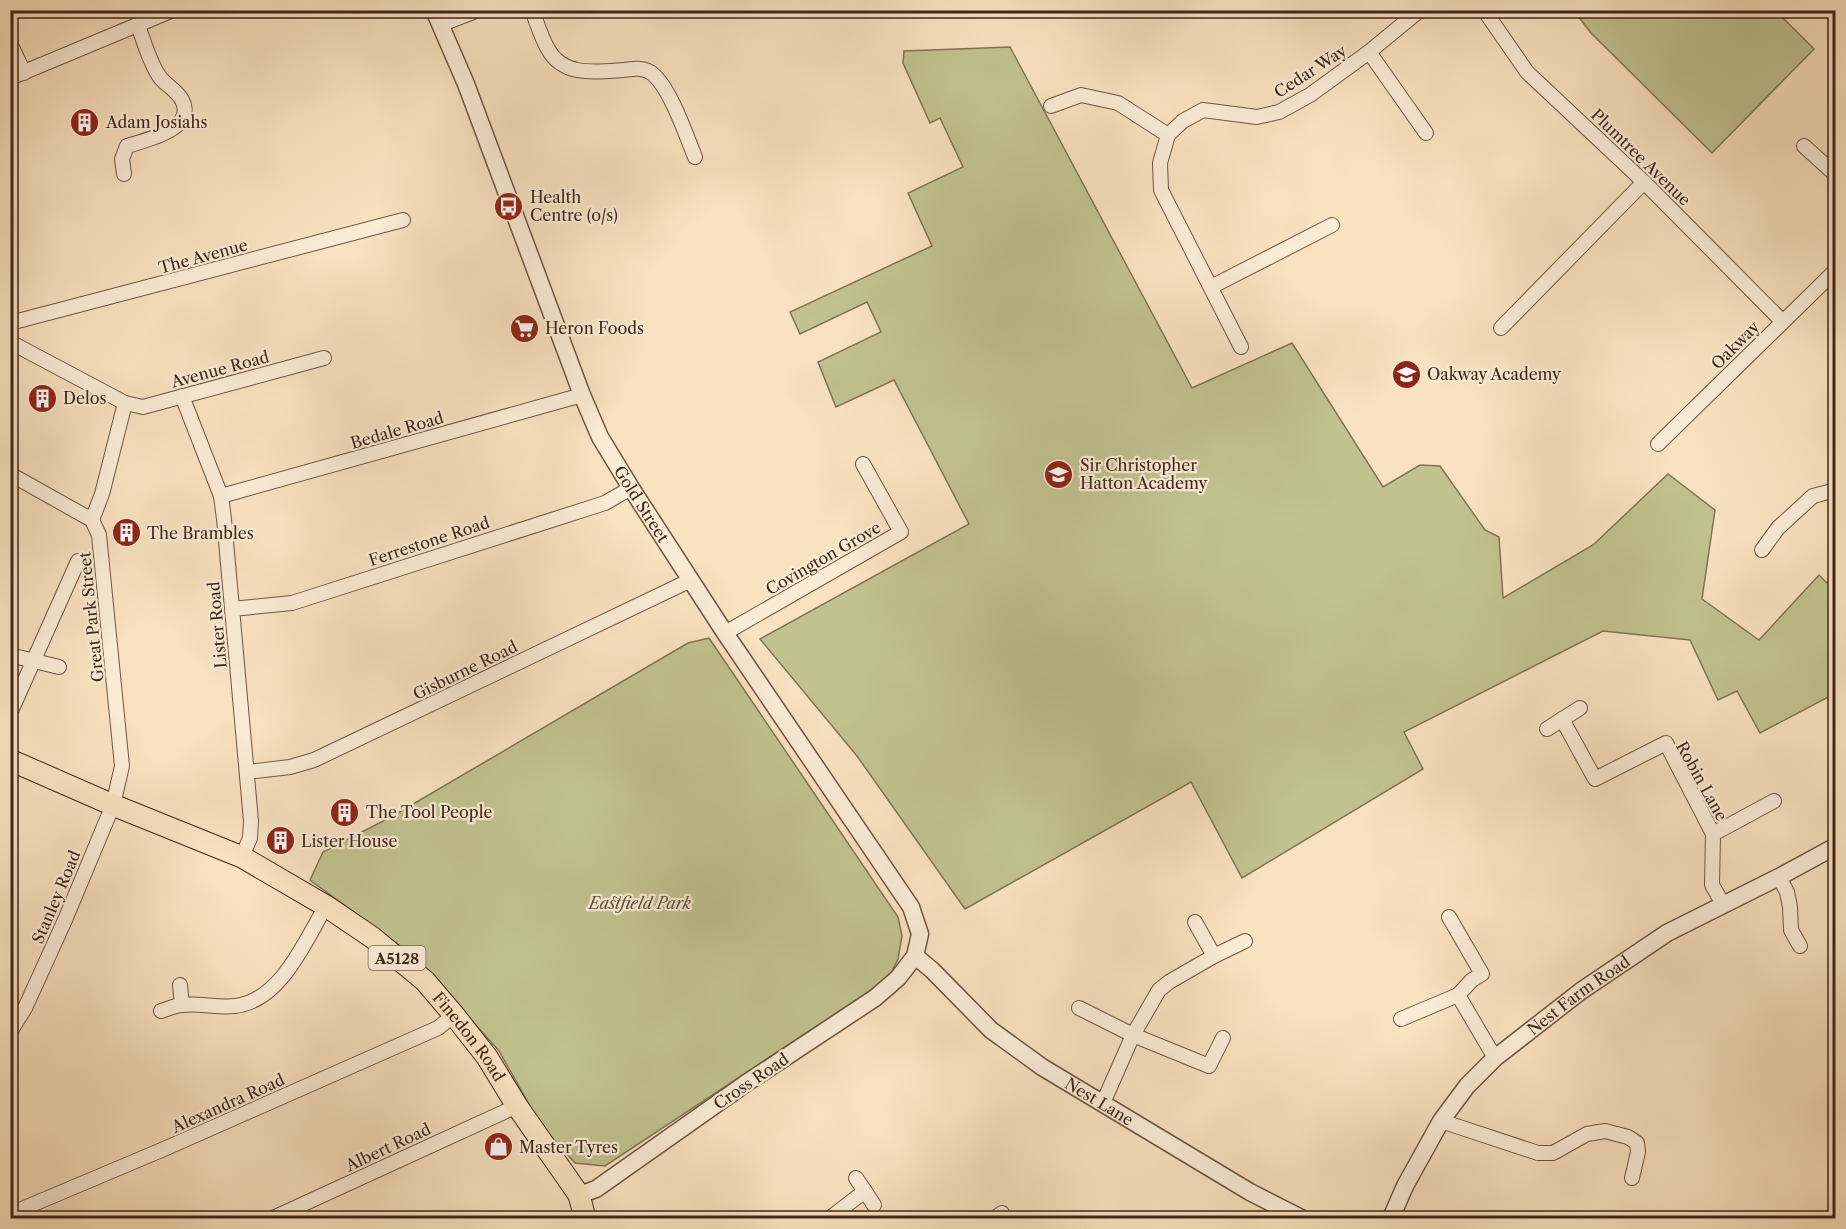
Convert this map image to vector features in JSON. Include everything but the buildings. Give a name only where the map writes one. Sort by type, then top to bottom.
[{"type":"main road","name":"A5128","points":[[10,760],[113,805]]},
{"type":"main road","name":"Finedon Road","points":[[113,805],[242,857],[326,906],[373,938],[425,981],[487,1057],[517,1106],[579,1195],[585,1218]]},
{"type":"street","points":[[10,43],[17,76],[173,10]]},
{"type":"street","points":[[437,18],[478,10]]},
{"type":"street","points":[[532,10],[548,50],[558,62],[569,68],[594,73],[636,68],[648,71],[659,80],[695,157]]},
{"type":"street","name":"Cedar Way","points":[[1168,135],[1183,122],[1203,110],[1257,117],[1279,112],[1310,95],[1369,52],[1420,10]]},
{"type":"street","name":"Plumtree Avenue","points":[[1484,10],[1527,72],[1644,182],[1782,321]]},
{"type":"street","name":"Gold Street","points":[[437,18],[469,92],[582,395],[600,437],[725,633],[911,907],[920,934],[915,956]]},
{"type":"street","points":[[124,174],[122,159],[127,146],[169,131],[181,123],[185,111],[182,99],[160,77],[150,58],[138,25]]},
{"type":"street","name":"Cedar Way","points":[[1369,52],[1426,133]]},
{"type":"street","points":[[1052,106],[1081,95],[1118,103],[1168,135],[1160,163],[1161,190],[1241,347]]},
{"type":"street","points":[[1804,146],[1836,175]]},
{"type":"street","points":[[1501,328],[1644,182]]},
{"type":"street","name":"The Avenue","points":[[10,323],[403,220]]},
{"type":"street","points":[[1211,287],[1332,225]]},
{"type":"street","name":"Oakway","points":[[1658,444],[1835,271]]},
{"type":"street","points":[[10,342],[125,403],[102,494],[92,520],[10,474]]},
{"type":"street","name":"Avenue Road","points":[[125,403],[143,407],[324,358]]},
{"type":"street","name":"Bedale Road","points":[[221,496],[582,395]]},
{"type":"street","name":"Lister Road","points":[[182,396],[221,496],[251,821],[250,838],[242,857]]},
{"type":"street","name":"Covington Grove","points":[[725,633],[901,532],[863,464]]},
{"type":"street","name":"Ferrestone Road","points":[[232,609],[292,603],[605,502],[631,488]]},
{"type":"street","points":[[1762,550],[1778,528],[1813,496],[1836,490]]},
{"type":"street","name":"Great Park Street","points":[[92,520],[99,535],[103,566],[122,766],[113,805]]},
{"type":"street","points":[[12,709],[78,561]]},
{"type":"street","name":"Gisburne Road","points":[[247,772],[290,767],[314,760],[691,580]]},
{"type":"street","points":[[10,655],[58,668]]},
{"type":"street","points":[[1547,729],[1580,708]]},
{"type":"street","name":"Robin Lane","points":[[1562,719],[1595,779],[1666,743],[1713,834],[1712,885],[1723,904]]},
{"type":"street","name":"Robin Lane","points":[[1713,834],[1774,801]]},
{"type":"street","name":"Stanley Road","points":[[10,1032],[25,1008],[65,920],[113,805]]},
{"type":"street","name":"Nest Farm Road","points":[[1391,1218],[1405,1186],[1441,1121],[1467,1086],[1495,1058],[1581,991],[1667,933],[1836,846]]},
{"type":"street","points":[[1779,877],[1790,907],[1791,930],[1800,946]]},
{"type":"street","points":[[161,1011],[182,1005],[236,1006],[252,1002],[266,994],[290,966],[326,906]]},
{"type":"street","points":[[1401,1019],[1458,995],[1472,980],[1482,974],[1449,917]]},
{"type":"street","points":[[1195,922],[1214,956]]},
{"type":"street","points":[[1103,1103],[1133,1035],[1156,994],[1214,956],[1245,940]]},
{"type":"street","name":"Nest Lane","points":[[915,956],[932,970],[991,1030],[1042,1066],[1250,1192],[1301,1218]]},
{"type":"street","name":"Cross Road","points":[[579,1195],[596,1189],[745,1084],[875,998],[898,978],[915,956]]},
{"type":"street","points":[[180,985],[182,1005]]},
{"type":"street","points":[[1458,995],[1495,1058]]},
{"type":"street","points":[[1079,1008],[1133,1035],[1209,1066],[1223,1038]]},
{"type":"street","name":"Alexandra Road","points":[[10,1214],[438,1028],[454,1015]]},
{"type":"street","name":"Albert Road","points":[[273,1218],[517,1106]]},
{"type":"street","points":[[1441,1121],[1538,1153],[1552,1153],[1587,1134],[1605,1131],[1628,1137],[1636,1143],[1638,1152],[1632,1178]]},
{"type":"street","points":[[856,1178],[874,1205]]},
{"type":"street","points":[[830,1218],[865,1191]]},
{"type":"green space","points":[[1574,11],[1776,11],[1814,49],[1712,153],[1591,33]]},
{"type":"green space","name":"Sir Christopher Hatton Academy","points":[[1010,47],[1192,388],[1292,343],[1383,487],[1420,465],[1440,466],[1485,530],[1499,537],[1503,598],[1593,545],[1668,474],[1715,510],[1702,599],[1759,640],[1819,575],[1835,591],[1835,701],[1832,695],[1760,733],[1737,691],[1718,700],[1690,640],[1603,631],[1404,732],[1423,769],[1242,878],[1191,782],[965,909],[857,756],[760,639],[969,524],[894,380],[836,407],[818,362],[881,332],[867,302],[800,334],[790,312],[932,246],[908,193],[963,167],[940,118],[930,123],[903,63],[904,51]]},
{"type":"green space","name":"Eastfield Park","points":[[709,638],[898,917],[902,936],[898,959],[888,979],[605,1166],[575,1163],[542,1127],[499,1051],[414,956],[310,880],[323,852],[391,817],[688,643]]},
{"type":"place","name":"Adam Josiahs","points":[[85,122]]},
{"type":"place","name":"Health Centre (o/s)","points":[[509,206]]},
{"type":"place","name":"Heron Foods","points":[[524,328]]},
{"type":"place","name":"Oakway Academy","points":[[1406,374]]},
{"type":"place","name":"Delos","points":[[42,398]]},
{"type":"place","name":"Sir Christopher Hatton Academy","points":[[1059,474]]},
{"type":"place","name":"The Brambles","points":[[126,533]]},
{"type":"place","name":"The Tool People","points":[[345,812]]},
{"type":"place","name":"Lister House","points":[[280,841]]},
{"type":"place","name":"Master Tyres","points":[[498,1147]]}]
